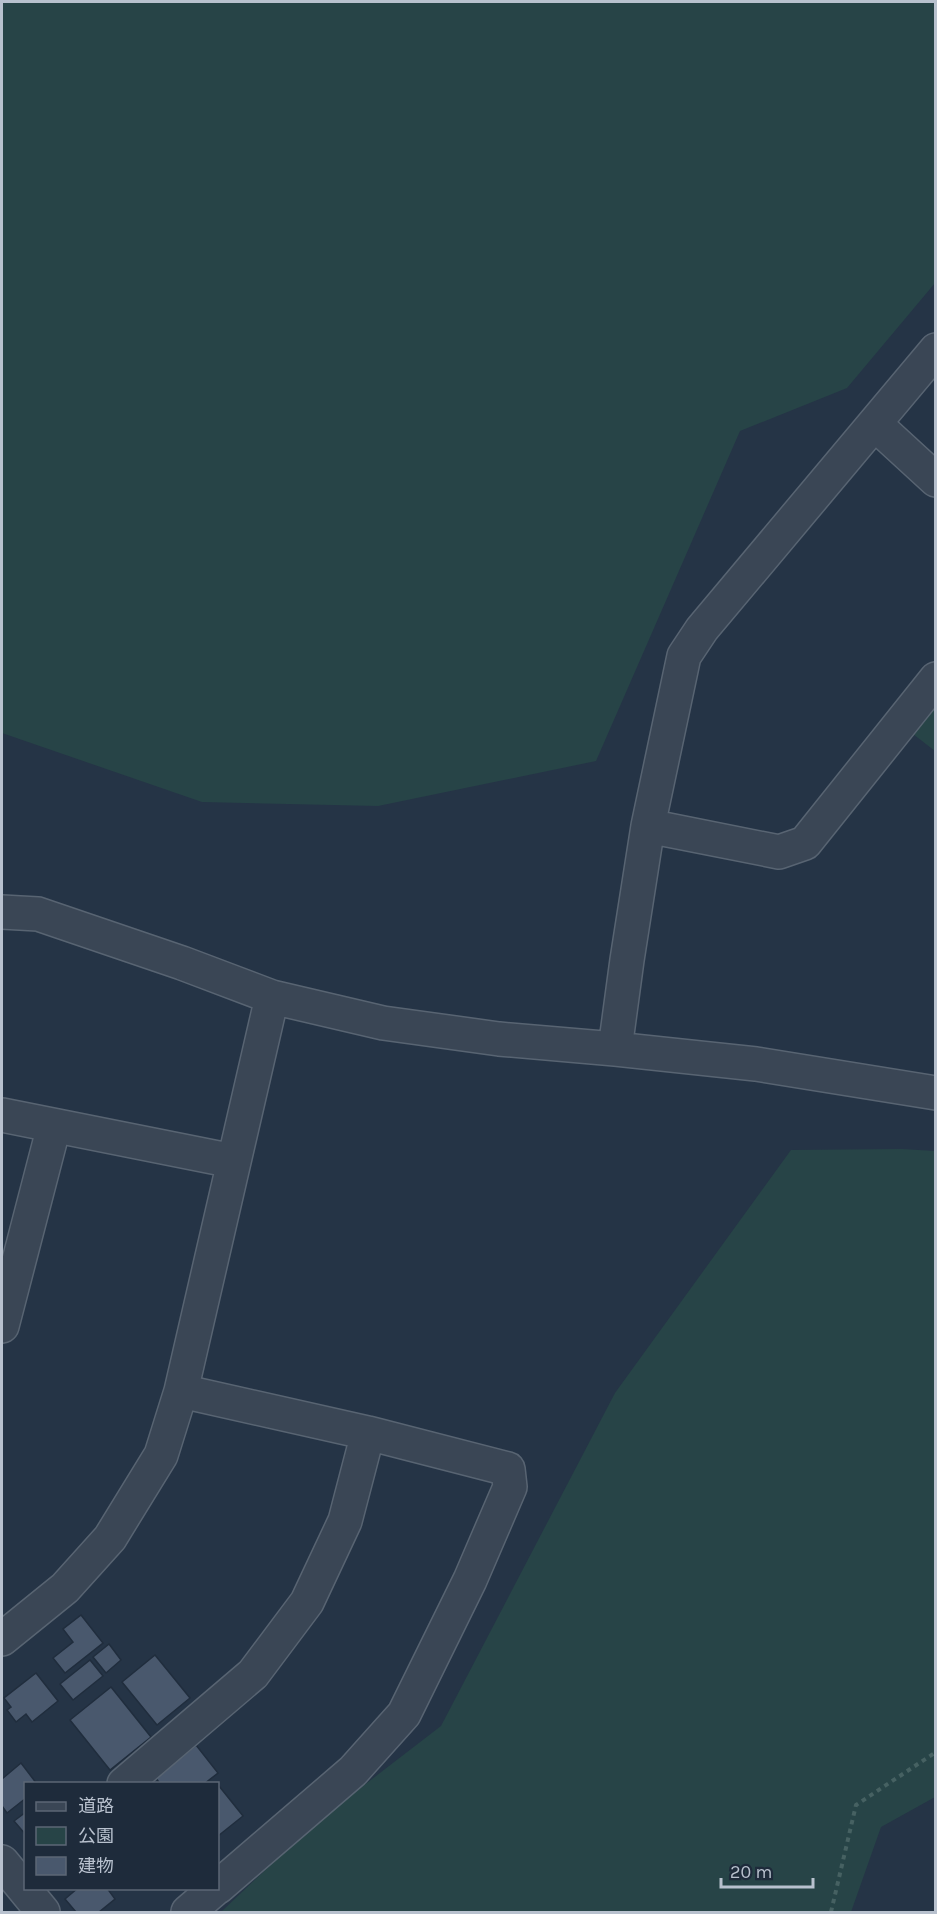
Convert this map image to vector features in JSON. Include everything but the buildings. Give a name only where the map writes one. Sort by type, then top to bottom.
[{"type":"street","points":[[615,1049],[648,826],[684,656],[702,629],[936,350]]},
{"type":"street","points":[[874,424],[936,480]]},
{"type":"street","points":[[648,826],[779,852],[805,843],[936,679]]},
{"type":"street","points":[[2,912],[38,914],[182,963],[272,997],[383,1023],[499,1039],[756,1064],[936,1093]]},
{"type":"street","points":[[2,1639],[65,1588],[110,1538],[161,1455],[181,1391],[272,997]]},
{"type":"street","points":[[2,1115],[233,1161]]},
{"type":"street","points":[[2,1326],[54,1126]]},
{"type":"street","points":[[181,1391],[368,1433],[508,1469],[510,1487],[470,1580],[404,1714],[353,1771],[219,1886]]},
{"type":"street","points":[[126,1782],[252,1674],[307,1602],[345,1521],[368,1433]]},
{"type":"street","points":[[11,1873],[24,1889]]},
{"type":"street","points":[[25,1890],[43,1912]]},
{"type":"street","points":[[188,1912],[215,1890]]},
{"type":"path","points":[[831,1912],[856,1805],[936,1752]]},
{"type":"green space","points":[[2,2],[935,2],[935,283],[847,388],[740,431],[596,761],[378,806],[202,802],[2,733]]},
{"type":"green space","points":[[935,679],[935,751],[900,724]]},
{"type":"green space","points":[[791,1150],[935,1151],[935,1797],[881,1827],[851,1912],[221,1912],[315,1823],[441,1726],[615,1393]]}]
